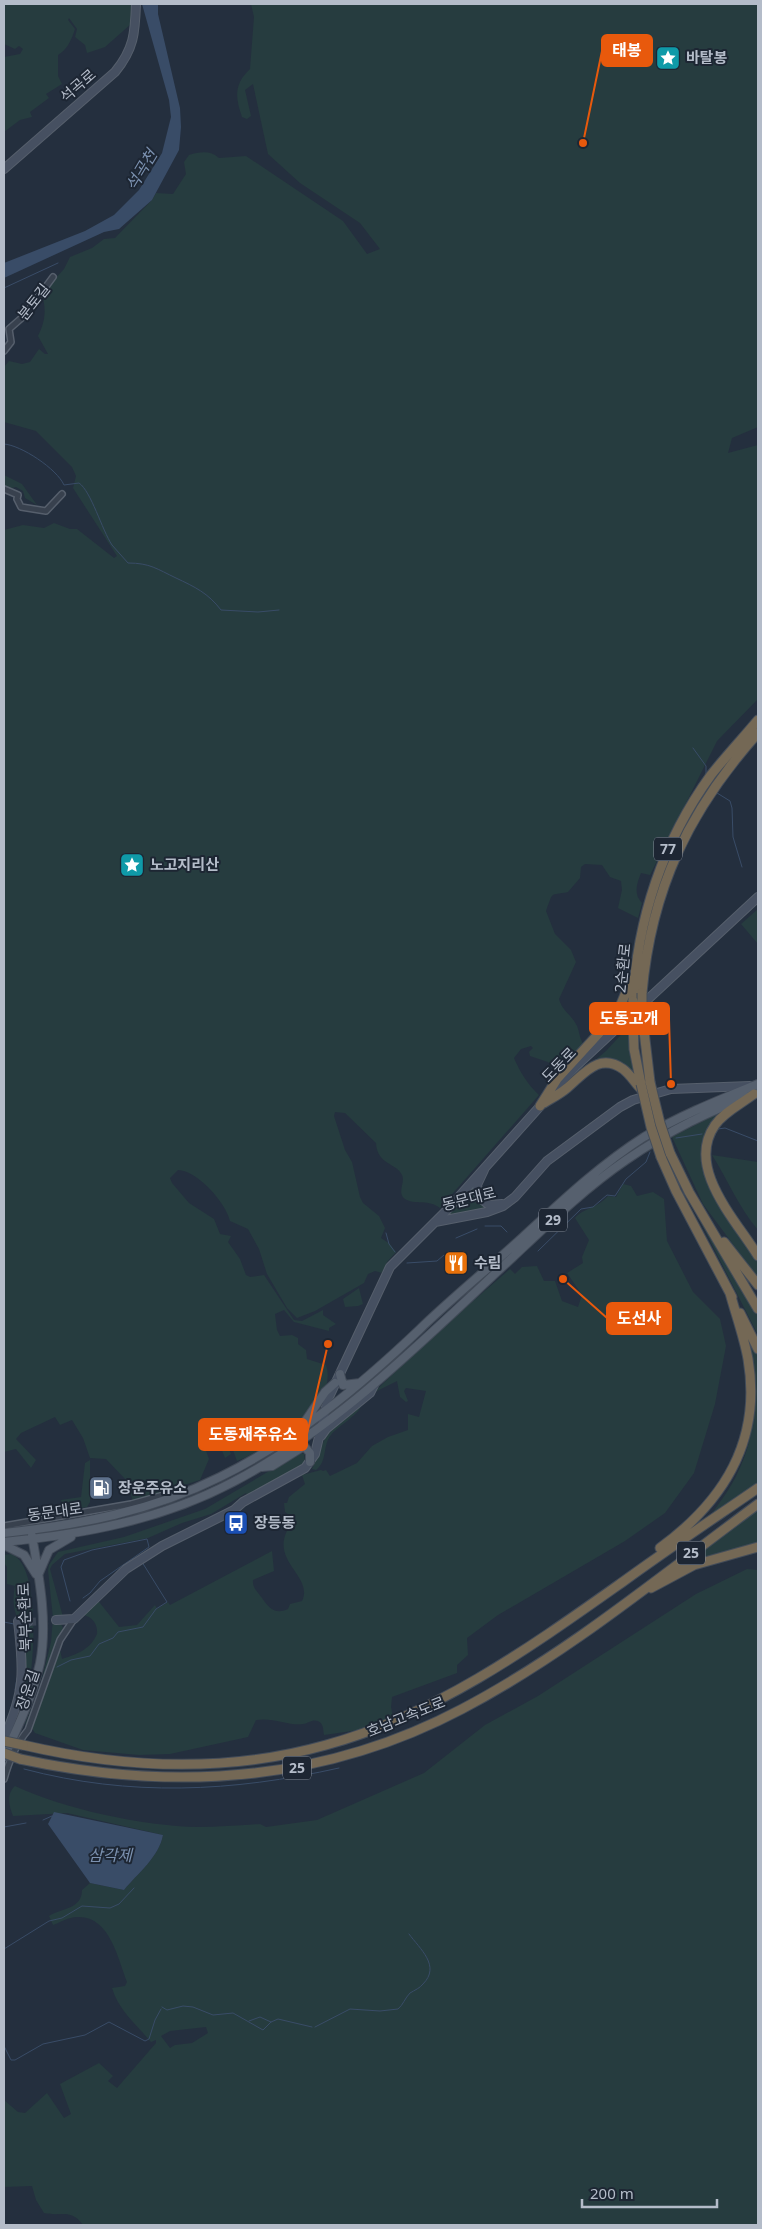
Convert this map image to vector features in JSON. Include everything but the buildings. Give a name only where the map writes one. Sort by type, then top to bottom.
[{"type":"highway","name":"2순환로","points":[[730,1293],[676,1191],[661,1157],[634,1048],[633,1001],[644,920],[667,851],[696,798],[712,774],[758,720]]},
{"type":"highway","name":"2순환로","points":[[704,1216],[689,1192],[670,1153],[660,1124],[642,1085],[642,993],[650,937],[660,896],[674,857],[704,802],[735,758],[758,733]]},
{"type":"highway","points":[[540,1106],[557,1079],[619,1009],[637,962]]},
{"type":"highway","points":[[540,1106],[567,1088],[587,1068],[597,1064],[615,1065],[642,1085]]},
{"type":"highway","points":[[756,1089],[715,1124],[706,1145],[704,1156],[706,1168],[715,1189],[758,1256]]},
{"type":"highway","points":[[704,1216],[758,1285]]},
{"type":"highway","points":[[704,1216],[758,1309]]},
{"type":"highway","points":[[730,1293],[758,1350]]},
{"type":"highway","points":[[520,1653],[538,1636],[698,1518],[728,1478],[737,1460],[746,1432],[750,1382],[742,1333],[730,1293]]},
{"type":"highway","name":"호남고속도로","points":[[4,1739],[60,1753],[145,1763],[200,1764],[247,1761],[327,1745],[410,1713],[464,1686],[520,1653],[758,1488]]},
{"type":"highway","name":"호남고속도로","points":[[4,1755],[20,1759],[148,1777],[201,1778],[250,1775],[324,1761],[419,1729],[462,1710],[550,1656],[758,1504]]},
{"type":"highway","points":[[624,1602],[694,1565],[758,1547]]},
{"type":"main road","name":"석곡로","points":[[4,169],[115,72],[125,60],[133,40],[136,4]]},
{"type":"main road","name":"도동로","points":[[435,1222],[576,1066],[758,897]]},
{"type":"main road","name":"동문대로","points":[[322,1425],[324,1413],[335,1383],[390,1267],[435,1222],[487,1212],[509,1202],[547,1161],[627,1103],[666,1090],[756,1089]]},
{"type":"main road","name":"동문대로","points":[[4,1544],[78,1534],[138,1520],[182,1505],[233,1482],[260,1467],[322,1425],[376,1382],[562,1212],[611,1171],[695,1118],[756,1089]]},
{"type":"main road","name":"동문대로","points":[[4,1533],[129,1513],[181,1494],[234,1469],[299,1430],[324,1413],[362,1382],[554,1207],[600,1169],[644,1138],[683,1116],[756,1089]]},
{"type":"main road","points":[[485,1165],[477,1184],[479,1197],[489,1205],[509,1202]]},
{"type":"main road","points":[[340,1374],[343,1385],[362,1382]]},
{"type":"main road","points":[[319,1439],[326,1429],[370,1393],[376,1382]]},
{"type":"main road","points":[[299,1430],[325,1392],[335,1383]]},
{"type":"main road","points":[[56,1620],[74,1619],[101,1590],[126,1569],[162,1546],[234,1510],[243,1502],[300,1472],[316,1454],[322,1425]]},
{"type":"main road","points":[[260,1467],[272,1466],[304,1446],[310,1453],[310,1462]]},
{"type":"main road","name":"북부순환로","points":[[4,1755],[35,1682],[40,1662],[42,1633],[38,1578],[31,1530]]},
{"type":"main road","points":[[38,1578],[48,1550],[54,1545],[78,1534]]},
{"type":"main road","points":[[4,1544],[24,1555],[38,1578]]},
{"type":"main road","name":"장운길","points":[[4,1739],[21,1690],[23,1677],[18,1621],[28,1622]]},
{"type":"street","name":"분토길","points":[[4,351],[11,342],[9,329],[25,315],[53,277]]},
{"type":"street","points":[[4,489],[18,495],[17,499],[22,507],[46,511],[62,494]]},
{"type":"street","points":[[4,1526],[144,1501],[188,1488],[220,1473],[234,1469]]},
{"type":"street","name":"장운길","points":[[4,1779],[8,1763],[20,1739],[28,1730],[60,1640],[74,1619]]},
{"type":"green space","points":[[4,4],[131,4],[131,24],[105,47],[87,53],[85,45],[75,37],[77,29],[69,18],[68,20],[75,29],[69,44],[58,55],[58,76],[62,84],[46,94],[49,98],[30,112],[32,117],[20,120],[4,132],[4,57],[20,54],[23,49],[19,46],[15,49],[4,44]]},
{"type":"green space","points":[[251,4],[758,4],[758,427],[732,438],[728,453],[758,445],[758,699],[717,741],[650,875],[641,873],[638,881],[637,896],[642,903],[638,918],[618,908],[622,890],[621,881],[610,877],[602,865],[585,864],[581,867],[580,878],[568,892],[555,894],[551,897],[546,911],[555,934],[571,950],[576,962],[559,999],[562,1007],[577,1026],[584,1045],[557,1073],[548,1062],[530,1056],[529,1052],[533,1048],[531,1046],[521,1049],[514,1058],[531,1087],[539,1095],[440,1208],[436,1205],[404,1198],[401,1192],[403,1178],[399,1171],[383,1160],[377,1150],[376,1143],[345,1113],[335,1112],[334,1116],[345,1150],[352,1162],[360,1197],[363,1203],[379,1216],[385,1228],[381,1238],[390,1244],[396,1252],[387,1262],[382,1273],[375,1271],[368,1274],[364,1283],[315,1311],[297,1318],[287,1308],[267,1274],[259,1249],[248,1229],[230,1221],[217,1197],[194,1175],[178,1170],[170,1178],[189,1203],[214,1219],[220,1234],[231,1236],[228,1242],[240,1259],[246,1275],[250,1277],[264,1275],[294,1320],[302,1321],[323,1310],[323,1315],[336,1324],[329,1328],[329,1331],[294,1322],[284,1310],[275,1314],[277,1330],[280,1336],[292,1335],[298,1338],[298,1344],[306,1350],[307,1359],[326,1365],[327,1380],[322,1396],[312,1410],[298,1424],[266,1447],[237,1461],[231,1445],[236,1436],[233,1435],[227,1444],[231,1454],[225,1458],[218,1441],[204,1445],[209,1459],[200,1480],[133,1501],[126,1480],[106,1459],[90,1458],[83,1438],[72,1420],[60,1425],[55,1417],[21,1433],[16,1439],[36,1460],[31,1468],[16,1449],[4,1452],[4,530],[23,525],[44,528],[54,523],[70,529],[77,529],[114,558],[117,556],[73,488],[76,476],[72,467],[36,431],[4,422],[4,367],[9,361],[22,364],[30,362],[39,349],[48,354],[38,336],[43,325],[44,304],[42,293],[64,269],[70,257],[92,248],[104,239],[115,238],[152,200],[156,193],[173,194],[186,174],[184,162],[189,155],[205,152],[216,155],[219,158],[246,156],[343,221],[367,254],[380,249],[360,223],[300,183],[268,154],[253,84],[245,90],[251,116],[247,119],[242,117],[237,91],[241,80],[250,69],[254,17]]},
{"type":"green space","points":[[4,475],[22,484],[37,505],[25,498],[23,491],[16,487],[6,489],[4,487]]},
{"type":"green space","points":[[758,909],[758,944],[741,924]]},
{"type":"green space","points":[[630,1025],[635,1075],[619,1065],[587,1067],[606,1051]]},
{"type":"green space","points":[[724,1110],[711,1122],[703,1143],[705,1167],[758,1259],[758,1278],[703,1204],[672,1137]]},
{"type":"green space","points":[[712,1155],[758,1162],[758,1230],[739,1203]]},
{"type":"green space","points":[[623,1184],[631,1186],[637,1196],[653,1192],[664,1199],[667,1241],[693,1292],[720,1319],[726,1346],[715,1404],[694,1473],[665,1513],[625,1541],[498,1615],[467,1638],[468,1655],[457,1665],[457,1673],[392,1697],[393,1717],[359,1730],[324,1735],[322,1725],[318,1721],[292,1724],[262,1719],[256,1720],[248,1737],[170,1754],[139,1755],[83,1750],[35,1733],[31,1727],[59,1645],[62,1659],[87,1648],[97,1634],[94,1621],[82,1615],[96,1598],[119,1627],[137,1625],[155,1605],[157,1609],[168,1602],[170,1605],[272,1551],[274,1571],[253,1580],[256,1590],[267,1605],[276,1611],[283,1611],[288,1609],[290,1604],[302,1601],[304,1591],[302,1582],[286,1555],[284,1545],[286,1533],[295,1519],[285,1512],[284,1503],[287,1503],[289,1497],[305,1484],[302,1475],[326,1470],[330,1476],[357,1463],[372,1446],[388,1437],[408,1430],[408,1414],[419,1417],[426,1391],[406,1388],[404,1391],[408,1401],[406,1402],[400,1397],[397,1381],[373,1393],[443,1327],[510,1269],[515,1274],[522,1267],[537,1266],[544,1281],[555,1281],[562,1301],[578,1307],[582,1295],[567,1273],[583,1263],[582,1257],[589,1240],[575,1218],[608,1196],[616,1197]]},
{"type":"green space","points":[[474,1185],[476,1198],[487,1209],[448,1217],[447,1215]]},
{"type":"green space","points":[[699,1219],[758,1312],[758,1335]]},
{"type":"green space","points":[[359,1288],[363,1304],[345,1307],[343,1299]]},
{"type":"green space","points":[[746,1331],[758,1354],[758,1482],[709,1518],[735,1478],[750,1438],[753,1420],[754,1384]]},
{"type":"green space","points":[[362,1403],[358,1411],[331,1435],[320,1466],[316,1470],[312,1469],[328,1431]]},
{"type":"green space","points":[[300,1453],[304,1454],[305,1461],[299,1467],[248,1496],[246,1493],[211,1514],[182,1523],[148,1538],[65,1554],[52,1565],[50,1569],[63,1617],[55,1623],[61,1624],[64,1630],[28,1725],[25,1724],[39,1691],[51,1642],[53,1618],[48,1570],[49,1565],[58,1552],[124,1537],[205,1509]]},
{"type":"green space","points":[[90,1460],[90,1502],[87,1507],[65,1511],[61,1500],[81,1497],[85,1463]]},
{"type":"green space","points":[[758,1510],[758,1544],[669,1575]]},
{"type":"green space","points":[[11,1554],[20,1561],[26,1573],[33,1607],[31,1672],[19,1705],[23,1625],[17,1617],[14,1607],[15,1586],[7,1584],[7,1567],[4,1563],[4,1555]]},
{"type":"green space","points":[[747,1569],[758,1570],[758,2225],[83,2225],[79,2220],[70,2215],[44,2213],[36,2200],[32,2186],[4,2187],[4,2100],[18,2112],[25,2113],[47,2093],[64,2118],[71,2114],[60,2084],[99,2063],[113,2076],[108,2081],[117,2088],[156,2043],[156,2040],[151,2042],[134,2023],[123,2010],[115,1996],[112,1988],[125,1986],[127,1982],[116,1951],[105,1932],[90,1919],[72,1917],[53,1925],[49,1916],[79,1901],[82,1890],[90,1883],[124,1890],[153,1858],[163,1835],[67,1813],[13,1816],[9,1796],[15,1786],[57,1802],[104,1815],[176,1826],[198,1827],[260,1824],[266,1827],[317,1820],[424,1773],[485,1725],[538,1696],[696,1594]],"holes":[[[206,2027],[208,2033],[192,2043],[175,2045],[170,2048],[161,2036],[170,2031]]]},
{"type":"water","points":[[142,4],[158,4],[158,14],[180,108],[179,150],[152,200],[119,229],[104,232],[4,278],[4,263],[85,231],[114,215],[139,190],[162,153],[171,117],[169,100]]},
{"type":"water","name":"삼각제","points":[[54,1812],[163,1835],[161,1843],[153,1858],[124,1890],[90,1883],[48,1824]]},
{"type":"waterway","points":[[4,288],[58,263]]},
{"type":"waterway","points":[[4,444],[11,445],[38,459],[54,472],[64,485],[79,483],[88,494],[112,545],[128,563],[153,567],[189,584],[206,595],[221,610],[258,612],[279,610]]},
{"type":"waterway","points":[[693,748],[706,766],[706,774]]},
{"type":"waterway","points":[[717,793],[730,801],[733,837],[742,867]]},
{"type":"waterway","points":[[718,1129],[725,1128],[758,1141]]},
{"type":"waterway","points":[[676,1138],[702,1134]]},
{"type":"waterway","points":[[538,1251],[581,1209],[593,1207],[607,1195],[615,1196],[626,1179],[646,1162],[650,1152]]},
{"type":"waterway","points":[[485,1226],[501,1226],[507,1232]]},
{"type":"waterway","points":[[456,1238],[477,1229]]},
{"type":"waterway","points":[[386,1233],[389,1244],[395,1252]]},
{"type":"waterway","points":[[407,1263],[437,1261],[444,1255]]},
{"type":"waterway","points":[[70,1601],[61,1567],[64,1560],[92,1550],[147,1539],[149,1547],[100,1581],[83,1598]]},
{"type":"waterway","points":[[57,1667],[71,1660],[90,1656],[99,1644],[113,1638],[118,1632],[143,1627],[156,1609],[167,1602],[142,1562]]},
{"type":"waterway","points":[[4,1622],[14,1624],[16,1632]]},
{"type":"waterway","points":[[17,1653],[18,1672]]},
{"type":"waterway","points":[[15,1690],[17,1678]]},
{"type":"waterway","points":[[24,1769],[103,1784],[181,1788],[260,1782],[339,1768]]},
{"type":"waterway","points":[[43,1820],[52,1816]]},
{"type":"waterway","points":[[4,1827],[26,1823]]},
{"type":"waterway","points":[[4,1949],[49,1921],[62,1918],[82,1906],[110,1908],[119,1904],[134,1888]]},
{"type":"waterway","points":[[315,2027],[350,2009],[380,2011],[398,2009],[410,1993],[423,1984],[430,1971],[427,1958],[409,1934]]},
{"type":"waterway","points":[[162,2007],[167,2010],[183,2006],[193,2007],[213,2015],[233,2013],[263,2030],[271,2022],[278,2019],[312,2027]]},
{"type":"waterway","points":[[4,2046],[11,2060],[15,2060],[43,2044],[85,2035],[109,2022],[145,2041],[149,2039],[161,2009]]},
{"type":"waterway","points":[[249,2021],[260,2017],[271,2022]]},
{"type":"tunnel","points":[[28,1622],[56,1620]]},
{"type":"place","name":"바탈봉","points":[[668,58]]},
{"type":"place","name":"태봉","points":[[583,143]]},
{"type":"place","name":"노고지리산","points":[[132,865]]},
{"type":"place","name":"도동고개","points":[[671,1084]]},
{"type":"place","name":"수림","points":[[456,1263]]},
{"type":"place","name":"도선사","points":[[563,1279]]},
{"type":"place","name":"도동재주유소","points":[[328,1344]]},
{"type":"place","name":"장운주유소","points":[[101,1488]]},
{"type":"place","name":"장등동","points":[[236,1523]]},
{"type":"water label","name":"석곡천","points":[[141,170]]}]
